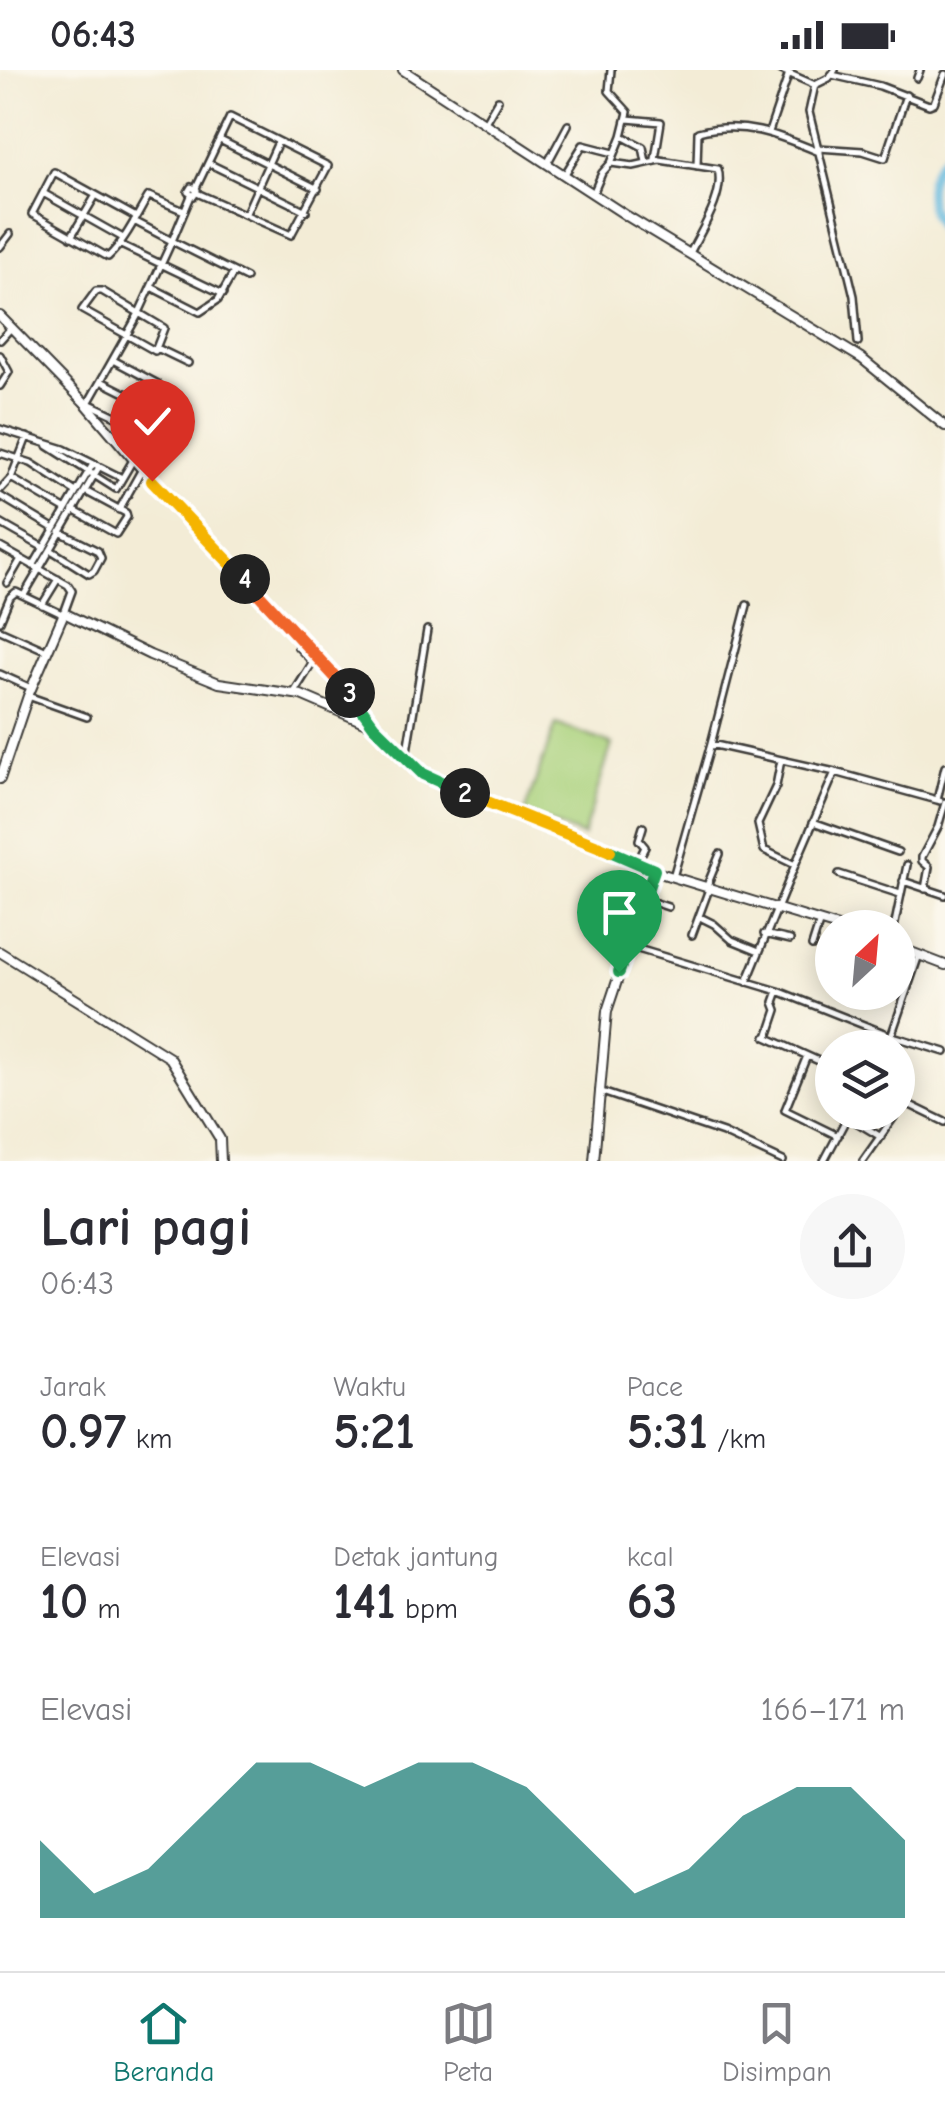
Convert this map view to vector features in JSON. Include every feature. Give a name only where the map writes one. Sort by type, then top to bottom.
[{"type":"street","points":[[403,70],[593,194],[850,350],[945,426]]},
{"type":"street","points":[[593,194],[628,119],[626,108],[609,91],[611,70]]},
{"type":"street","points":[[918,78],[920,70]]},
{"type":"street","points":[[769,132],[785,72],[815,85]]},
{"type":"street","points":[[861,358],[854,296],[809,112],[815,85],[833,72],[932,104],[945,74]]},
{"type":"street","points":[[697,166],[696,137],[700,130],[730,126],[769,132],[818,150],[863,151],[885,158],[906,94]]},
{"type":"street","points":[[484,124],[498,100]]},
{"type":"street","points":[[87,404],[138,315],[184,211],[231,117],[328,166],[291,235],[195,192]]},
{"type":"street","points":[[628,119],[660,122],[655,160]]},
{"type":"street","points":[[547,164],[568,125]]},
{"type":"street","points":[[622,136],[643,147],[646,162]]},
{"type":"street","points":[[220,140],[318,189]]},
{"type":"street","points":[[246,214],[278,142]]},
{"type":"street","points":[[564,175],[583,145],[614,154]]},
{"type":"street","points":[[610,163],[632,166],[655,160],[716,168],[720,176],[709,214],[689,254]]},
{"type":"street","points":[[210,164],[306,211]]},
{"type":"street","points":[[184,211],[152,195],[135,219],[121,241],[108,258],[33,216],[54,172],[96,195],[135,219],[172,242],[246,278]]},
{"type":"street","points":[[43,193],[121,241],[223,294]]},
{"type":"street","points":[[71,238],[96,195]]},
{"type":"street","points":[[0,246],[10,234]]},
{"type":"street","points":[[152,287],[198,312],[223,294],[234,272]]},
{"type":"street","points":[[157,348],[165,330],[98,290],[82,308],[152,350],[157,348],[188,363]]},
{"type":"street","points":[[0,316],[87,404],[142,469],[357,701],[374,726],[430,779],[673,877],[815,919]]},
{"type":"street","points":[[0,340],[11,328]]},
{"type":"street","points":[[850,350],[858,342]]},
{"type":"street","points":[[0,354],[9,372],[0,386]]},
{"type":"street","points":[[87,404],[136,426],[149,405],[158,384],[112,360]]},
{"type":"street","points":[[101,380],[149,405]]},
{"type":"street","points":[[0,429],[122,478]]},
{"type":"street","points":[[0,523],[89,574],[102,558],[98,551],[0,493],[27,438]]},
{"type":"street","points":[[45,444],[116,489],[135,458]]},
{"type":"street","points":[[0,453],[18,458],[76,492]]},
{"type":"street","points":[[24,595],[36,567],[85,490],[96,465]]},
{"type":"street","points":[[119,510],[142,469]]},
{"type":"street","points":[[70,510],[76,492],[91,474]]},
{"type":"street","points":[[5,480],[116,534],[128,517],[85,490]]},
{"type":"street","points":[[1,550],[58,579],[72,591],[1,773]]},
{"type":"street","points":[[7,583],[22,559]]},
{"type":"street","points":[[42,605],[58,579]]},
{"type":"street","points":[[0,621],[12,594],[24,595],[138,650],[219,683],[309,697],[374,726]]},
{"type":"street","points":[[673,877],[747,604]]},
{"type":"street","points":[[0,630],[46,651]]},
{"type":"street","points":[[406,757],[427,630]]},
{"type":"street","points":[[293,694],[313,662],[298,647],[302,642]]},
{"type":"street","points":[[0,674],[87,717]]},
{"type":"street","points":[[711,744],[835,772],[942,802]]},
{"type":"street","points":[[781,760],[776,786],[758,828],[764,850],[794,865]]},
{"type":"street","points":[[925,889],[930,869],[922,856],[936,830],[945,767]]},
{"type":"street","points":[[747,982],[835,772]]},
{"type":"street","points":[[813,822],[898,852]]},
{"type":"street","points":[[594,1161],[606,1010],[644,899],[644,848],[639,840],[643,826]]},
{"type":"street","points":[[936,830],[945,834]]},
{"type":"street","points":[[692,935],[720,854]]},
{"type":"street","points":[[897,910],[908,865]]},
{"type":"street","points":[[839,874],[900,894]]},
{"type":"street","points":[[903,881],[945,894]]},
{"type":"street","points":[[644,899],[668,907]]},
{"type":"street","points":[[700,917],[739,944],[759,950]]},
{"type":"street","points":[[764,934],[790,940]]},
{"type":"street","points":[[812,946],[815,937]]},
{"type":"street","points":[[628,946],[778,991],[877,1030]]},
{"type":"street","points":[[0,952],[170,1058],[220,1140],[221,1161]]},
{"type":"street","points":[[915,952],[945,965]]},
{"type":"street","points":[[894,1030],[919,954]]},
{"type":"street","points":[[778,991],[774,1002],[777,1010],[767,1037],[815,1060]]},
{"type":"street","points":[[915,1043],[945,1052]]},
{"type":"street","points":[[807,1056],[786,1111],[838,1136]]},
{"type":"street","points":[[599,1091],[723,1133],[783,1161]]},
{"type":"street","points":[[915,1107],[945,1122]]},
{"type":"street","points":[[824,1161],[841,1130]]},
{"type":"street","points":[[871,1130],[881,1137]]},
{"type":"street","points":[[864,1161],[886,1130]]},
{"type":"green space","points":[[556,724],[612,744],[583,836],[524,813]]},
{"type":"waterway","points":[[945,156],[929,184],[930,205],[945,234]]},
{"type":"route","points":[[152,481],[357,701],[374,726],[423,774],[654,870],[619,972]]}]
